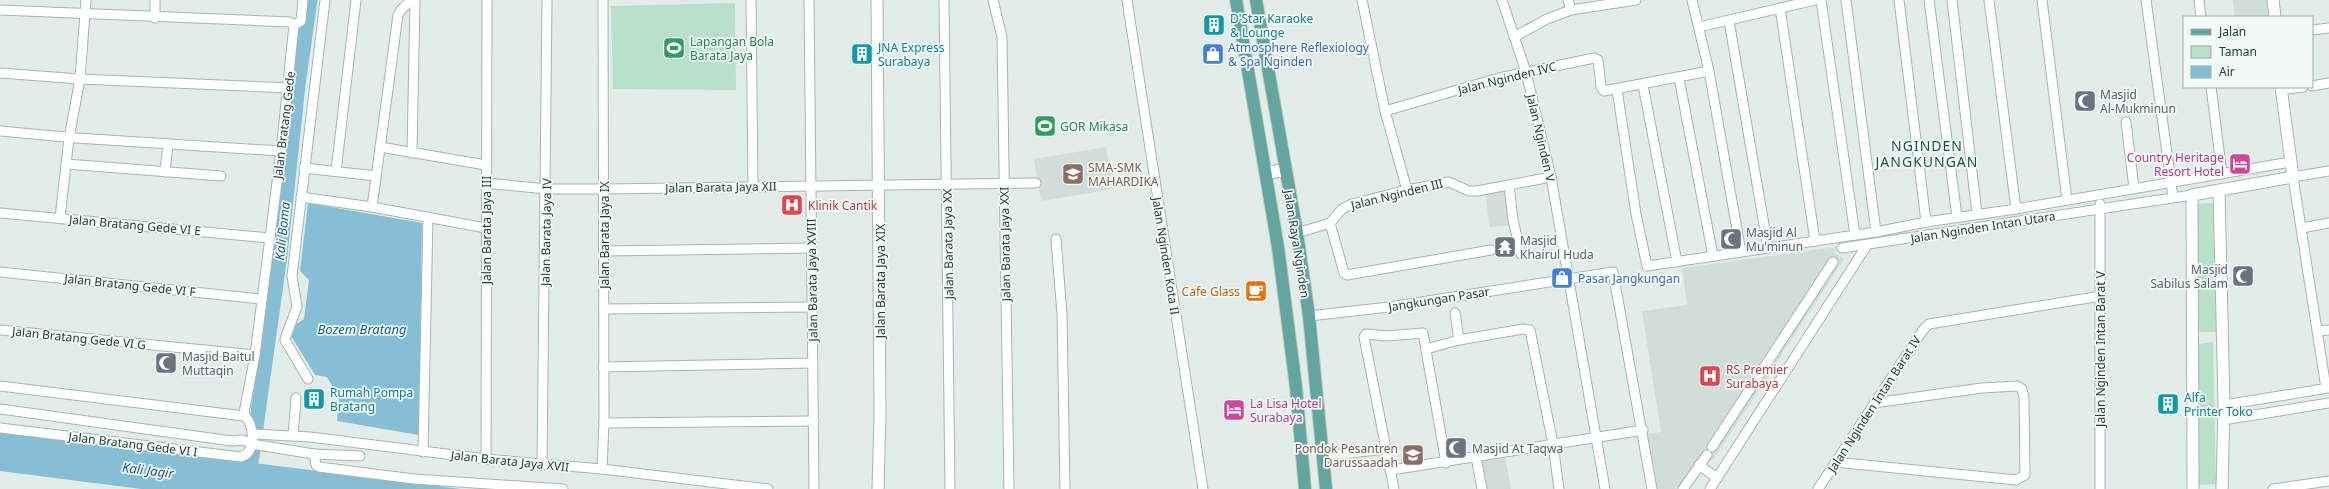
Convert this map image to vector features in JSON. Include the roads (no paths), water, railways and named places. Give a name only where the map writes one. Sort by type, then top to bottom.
[{"type":"main road","name":"Jalan Raya Nginden","points":[[1236,0],[1266,173],[1288,321],[1305,489]]},
{"type":"main road","name":"Jalan Raya Nginden","points":[[1256,0],[1297,233],[1309,316],[1326,489]]},
{"type":"main road","points":[[1266,173],[1285,170]]},
{"type":"street","points":[[60,218],[66,164],[80,79],[86,0]]},
{"type":"street","points":[[155,0],[155,18]]},
{"type":"street","points":[[0,10],[155,18],[290,22],[294,25],[301,21],[304,0]]},
{"type":"street","points":[[308,379],[285,340],[297,307],[292,276],[325,0]]},
{"type":"street","points":[[336,171],[356,0]]},
{"type":"street","points":[[372,207],[398,15],[411,0]]},
{"type":"street","points":[[412,153],[415,0]]},
{"type":"street","name":"Jalan Barata Jaya III","points":[[486,460],[487,0]]},
{"type":"street","name":"Jalan Barata Jaya IV","points":[[542,465],[547,0]]},
{"type":"street","name":"Jalan Barata Jaya IX","points":[[602,469],[604,423],[603,0]]},
{"type":"street","points":[[751,0],[753,187]]},
{"type":"street","name":"Jalan Barata Jaya XVIII","points":[[809,0],[814,489]]},
{"type":"street","name":"Jalan Barata Jaya XIX","points":[[877,0],[880,415],[878,489]]},
{"type":"street","name":"Jalan Barata Jaya XX","points":[[944,0],[950,489]]},
{"type":"street","name":"Jalan Barata Jaya XXI","points":[[993,0],[1002,37],[1009,489]]},
{"type":"street","name":"Jalan Nginden Kota II","points":[[1127,0],[1203,489]]},
{"type":"street","points":[[1362,0],[1385,112],[1406,190]]},
{"type":"street","name":"Jalan Nginden V","points":[[1502,0],[1526,72],[1551,177],[1605,489]]},
{"type":"street","points":[[1568,0],[1571,10]]},
{"type":"street","points":[[1514,37],[1551,17],[1571,10],[1636,0]]},
{"type":"street","points":[[1692,0],[1708,71],[1741,252]]},
{"type":"street","points":[[1699,27],[1815,0]]},
{"type":"street","points":[[1820,0],[1855,235]]},
{"type":"street","points":[[1846,0],[1876,232]]},
{"type":"street","points":[[1899,0],[1926,222]]},
{"type":"street","points":[[1929,0],[1957,217]]},
{"type":"street","points":[[1952,0],[1977,214]]},
{"type":"street","points":[[1989,0],[2016,209]]},
{"type":"street","points":[[2042,0],[2067,200]]},
{"type":"street","points":[[2146,0],[2172,188]]},
{"type":"street","points":[[2199,0],[2201,16]]},
{"type":"street","points":[[2273,0],[2275,16]]},
{"type":"street","points":[[1780,8],[1815,241]]},
{"type":"street","points":[[1729,21],[1768,248]]},
{"type":"street","name":"Jalan Bratang Gede","points":[[244,416],[254,355],[281,151],[294,25]]},
{"type":"street","points":[[2313,30],[2329,28]]},
{"type":"street","name":"Jalan Nginden IVC","points":[[1385,112],[1526,72],[1596,58],[1601,88],[1604,91],[1617,90]]},
{"type":"street","points":[[1708,71],[1617,90],[1636,214],[1647,266],[1840,238],[1926,222],[2016,209],[2134,188],[2172,188],[2222,174],[2290,162]]},
{"type":"street","points":[[0,73],[80,79],[288,88]]},
{"type":"street","points":[[1679,78],[1713,256]]},
{"type":"street","points":[[2313,86],[2329,83]]},
{"type":"street","points":[[1643,85],[1677,262]]},
{"type":"street","points":[[2210,88],[2222,174]]},
{"type":"street","points":[[2224,405],[2328,388],[2290,162],[2285,88]]},
{"type":"street","points":[[2126,122],[2134,188]]},
{"type":"street","points":[[0,131],[70,138],[281,151]]},
{"type":"street","points":[[164,172],[168,144]]},
{"type":"street","points":[[380,147],[486,165]]},
{"type":"street","points":[[66,164],[221,176]]},
{"type":"street","points":[[304,168],[376,176]]},
{"type":"street","name":"Jalan Nginden Intan Utara","points":[[1837,255],[1866,245],[2100,209],[2172,188],[2192,194],[2329,171]]},
{"type":"street","name":"Jalan Nginden III","points":[[1330,223],[1342,209],[1352,204],[1406,190],[1445,182],[1453,182],[1473,191],[1551,177]]},
{"type":"street","name":"Jalan Barata Jaya XII","points":[[486,183],[546,189],[604,189],[947,185],[1036,182]]},
{"type":"street","points":[[1509,185],[1513,220],[1521,254]]},
{"type":"street","points":[[2219,190],[2224,405],[2222,489]]},
{"type":"street","points":[[2192,194],[2193,489]]},
{"type":"street","points":[[2100,195],[2100,209]]},
{"type":"street","points":[[301,197],[372,207],[486,228]]},
{"type":"street","name":"Jalan Nginden Intan Barat V","points":[[2100,209],[2100,489]]},
{"type":"street","name":"Jalan Bratang Gede VI E","points":[[0,213],[269,238]]},
{"type":"street","points":[[423,452],[428,217]]},
{"type":"street","points":[[1297,233],[1330,223],[1344,273],[1347,275],[1491,250]]},
{"type":"street","points":[[2302,228],[2329,223]]},
{"type":"street","points":[[1683,489],[1837,255],[1840,238]]},
{"type":"street","points":[[1056,239],[1062,314],[1065,489]]},
{"type":"street","points":[[1710,489],[1866,245]]},
{"type":"street","points":[[604,251],[812,248]]},
{"type":"street","name":"Jalan Bratang Gede VI F","points":[[0,272],[261,299]]},
{"type":"street","name":"Jangkungan Pasar","points":[[1309,316],[1389,307],[1613,272],[1643,430]]},
{"type":"street","name":"Jalan Nginden Intan Barat IV","points":[[1818,489],[1922,330],[1929,324],[2100,296]]},
{"type":"street","points":[[604,309],[812,306]]},
{"type":"street","points":[[1455,313],[1459,340]]},
{"type":"street","points":[[1426,348],[1459,340],[1523,329],[1530,330],[1553,444],[1559,489]]},
{"type":"street","name":"Jalan Bratang Gede VI G","points":[[0,330],[254,355]]},
{"type":"street","points":[[2319,331],[2329,330]]},
{"type":"street","points":[[1394,489],[1364,336],[1420,332],[1424,335],[1446,463]]},
{"type":"street","points":[[603,367],[813,363]]},
{"type":"street","points":[[0,386],[244,416],[250,422],[255,439]]},
{"type":"street","points":[[1836,462],[2016,480],[2024,477],[2026,474],[2024,397],[2022,390],[2017,386],[1995,386],[1874,403]]},
{"type":"street","points":[[293,436],[296,398]]},
{"type":"street","points":[[2223,420],[2329,403]]},
{"type":"street","points":[[0,409],[225,440],[255,439],[314,454],[360,456]]},
{"type":"street","points":[[604,423],[814,421]]},
{"type":"street","name":"Jalan Bratang Gede VI I","points":[[0,428],[241,457],[245,456],[255,439]]},
{"type":"street","points":[[1391,470],[1446,463],[1643,430],[1652,489]]},
{"type":"street","name":"Jalan Barata Jaya XVII","points":[[255,439],[293,436],[486,460],[602,469],[768,489]]},
{"type":"street","points":[[1323,456],[1386,449]]},
{"type":"street","points":[[314,454],[316,465],[319,467],[414,478],[563,489]]},
{"type":"street","points":[[1476,457],[1482,489]]},
{"type":"street","points":[[1699,465],[1718,478]]},
{"type":"street","points":[[2273,489],[2300,487],[2329,481]]},
{"type":"water","name":"Bozem Bratang","points":[[308,203],[422,223],[419,435],[337,421],[339,398],[327,377],[315,375],[291,336],[290,328],[304,319],[309,280],[300,271]]},
{"type":"water","name":"Kali Jagir","points":[[0,431],[461,489],[141,489],[0,471]]},
{"type":"waterway","name":"Kali Boma","points":[[251,463],[280,255],[298,85],[310,0]]},
{"type":"place","name":"D'Star Karaoke & Lounge","points":[[1214,25]]},
{"type":"place","name":"Lapangan Bola Barata Jaya","points":[[674,48]]},
{"type":"place","name":"JNA Express Surabaya","points":[[862,54]]},
{"type":"place","name":"Atmosphere Reflexiology & Spa Nginden","points":[[1213,54]]},
{"type":"place","name":"Masjid Al-Mukminun","points":[[2085,101]]},
{"type":"place","name":"GOR Mikasa","points":[[1045,126]]},
{"type":"place","name":"Country Heritage Resort Hotel","points":[[2240,164]]},
{"type":"place","name":"SMA-SMK MAHARDIKA","points":[[1073,174]]},
{"type":"place","name":"Klinik Cantik","points":[[792,205]]},
{"type":"place","name":"Masjid Al Mu'minun","points":[[1731,239]]},
{"type":"place","name":"Masjid Khairul Huda","points":[[1505,247]]},
{"type":"place","name":"Masjid Sabilus Salam","points":[[2243,276]]},
{"type":"place","name":"Pasar Jangkungan","points":[[1562,278]]},
{"type":"place","name":"Cafe Glass","points":[[1256,291]]},
{"type":"place","name":"Masjid Baitul Muttaqin","points":[[166,363]]},
{"type":"place","name":"RS Premier Surabaya","points":[[1710,376]]},
{"type":"place","name":"Rumah Pompa Bratang","points":[[314,399]]},
{"type":"place","name":"Alfa Printer Toko","points":[[2168,404]]},
{"type":"place","name":"La Lisa Hotel Surabaya","points":[[1234,410]]},
{"type":"place","name":"Masjid At Taqwa","points":[[1456,448]]},
{"type":"place","name":"Pondok Pesantren Darussaadah","points":[[1413,455]]},
{"type":"district","name":"NGINDEN JANGKUNGAN","points":[[1927,154]]}]
